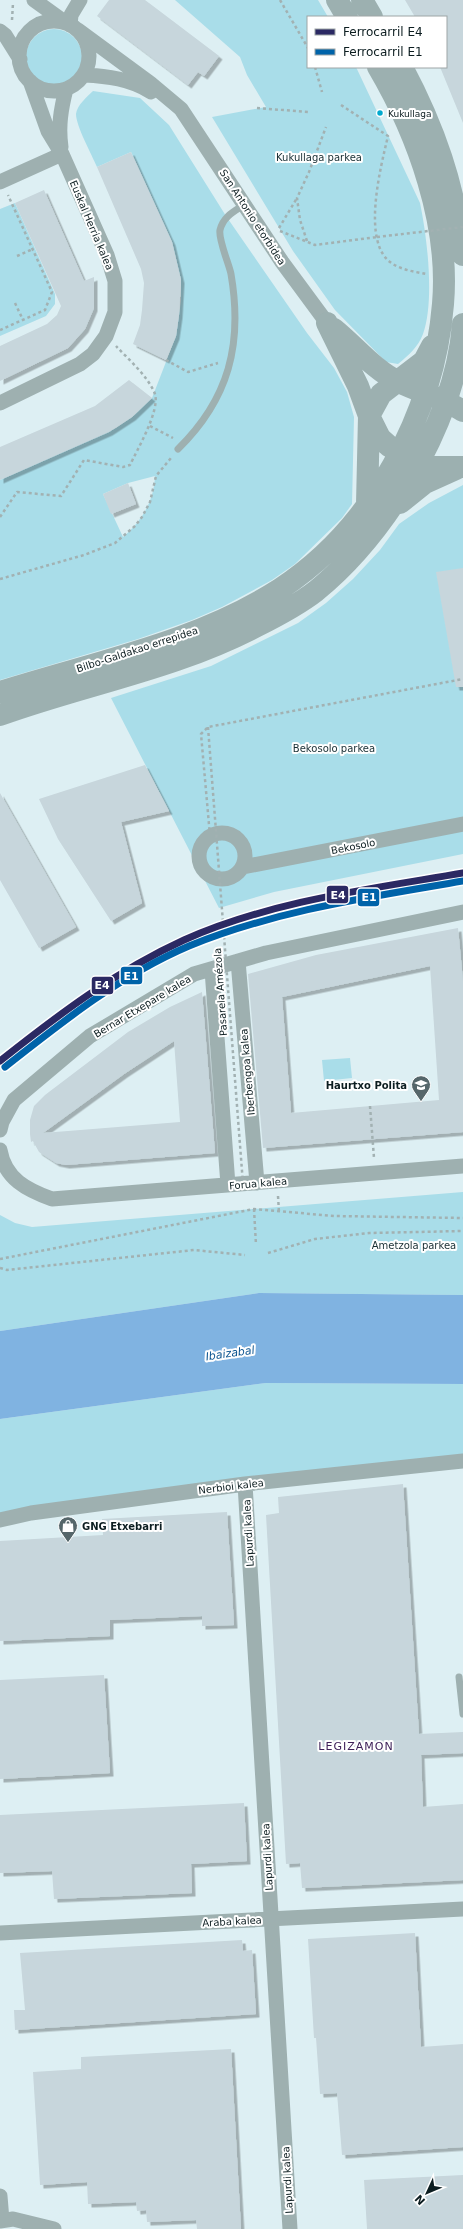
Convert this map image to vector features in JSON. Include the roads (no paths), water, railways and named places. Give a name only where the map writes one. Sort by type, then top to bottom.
[{"type":"highway","points":[[337,0],[346,16]]},
{"type":"highway","points":[[362,0],[371,16]]},
{"type":"highway","name":"Bilbo-Galdakao errepidea","points":[[0,715],[192,656],[290,609],[316,591],[368,540],[388,512],[410,457],[439,334],[443,303],[443,262],[433,202],[417,148],[402,112],[379,68]]},
{"type":"highway","points":[[403,68],[421,103],[437,140],[459,199],[463,255]]},
{"type":"highway","points":[[327,323],[378,368],[398,381],[454,406]]},
{"type":"highway","points":[[327,323],[358,386],[369,416],[380,438],[389,446],[432,467],[461,466]]},
{"type":"highway","name":"Bilbo-Galdakao errepidea","points":[[0,692],[196,631],[227,617],[278,590],[302,573],[351,525],[380,486],[410,457],[454,406],[459,379],[463,324]]},
{"type":"highway","points":[[367,504],[369,416],[381,394],[424,361],[439,334]]},
{"type":"highway","points":[[388,512],[425,483],[461,466]]},
{"type":"street","name":"San Antonio etorbidea","points":[[34,0],[144,79],[181,109],[282,262],[327,323]]},
{"type":"street","points":[[72,26],[71,15],[80,0]]},
{"type":"street","points":[[4,29],[20,59],[22,68],[30,81],[47,90],[66,89],[76,83],[84,75],[89,56],[84,37],[72,26],[57,21],[38,25],[24,40],[20,59]]},
{"type":"street","name":"San Antonio etorbidea","points":[[84,75],[107,76],[142,86],[181,109]]},
{"type":"street","name":"Euskal Herria kalea","points":[[0,403],[80,364],[93,354],[106,336],[115,312],[115,281],[107,256],[62,154],[48,131],[30,81]]},
{"type":"street","name":"Euskal Herria kalea","points":[[62,154],[59,130],[66,89]]},
{"type":"street","points":[[1,182],[62,154]]},
{"type":"street","name":"Bekosolo","points":[[243,867],[463,824]]},
{"type":"street","points":[[223,833],[234,836],[240,841],[245,850],[246,858],[243,867],[230,878],[222,880],[206,873],[199,857],[200,849],[210,836],[223,833]]},
{"type":"street","name":"Bernar Etxepare kalea","points":[[0,1130],[2,1122],[14,1100],[90,1036],[194,974],[266,953],[463,912]]},
{"type":"street","name":"Iberbengoa kalea","points":[[238,961],[250,1184]]},
{"type":"street","points":[[212,970],[228,1185]]},
{"type":"street","name":"Forua kalea","points":[[0,1150],[2,1160],[11,1175],[27,1190],[52,1200],[463,1166]]},
{"type":"street","name":"Nerbioi kalea","points":[[0,1520],[31,1513],[245,1484],[463,1461]]},
{"type":"street","name":"Lapurdi kalea","points":[[245,1484],[290,2229]]},
{"type":"street","name":"Araba kalea","points":[[0,1933],[463,1908]]},
{"type":"street","points":[[0,2196],[1,2221],[13,2219],[54,2229]]},
{"type":"lane","points":[[178,449],[208,414],[224,385],[230,360],[235,325],[234,296],[220,232],[226,216],[244,205]]},
{"type":"lane","points":[[459,1678],[463,1714]]},
{"type":"water","name":"Ibaizabal","points":[[259,1293],[463,1295],[463,1384],[266,1383],[0,1419],[0,1331]]},
{"type":"rail line","name":"E4","points":[[0,1061],[88,995],[159,952],[184,940],[251,915],[286,906],[357,891],[463,873]]},
{"type":"rail line","name":"E1","points":[[5,1067],[93,1000],[140,971],[189,946],[256,923],[290,914],[359,899],[463,881]]},
{"type":"place","name":"Kukullaga","points":[[380,113]]},
{"type":"place","name":"Haurtxo Polita","points":[[421,1102]]},
{"type":"place","name":"GNG Etxebarri","points":[[68,1543]]},
{"type":"district","name":"LEGIZAMON","points":[[356,1746]]},
{"type":"park label","name":"Kukullaga parkea","points":[[319,157]]},
{"type":"park label","name":"Bekosolo parkea","points":[[334,748]]},
{"type":"park label","name":"Ametzola parkea","points":[[414,1245]]}]
